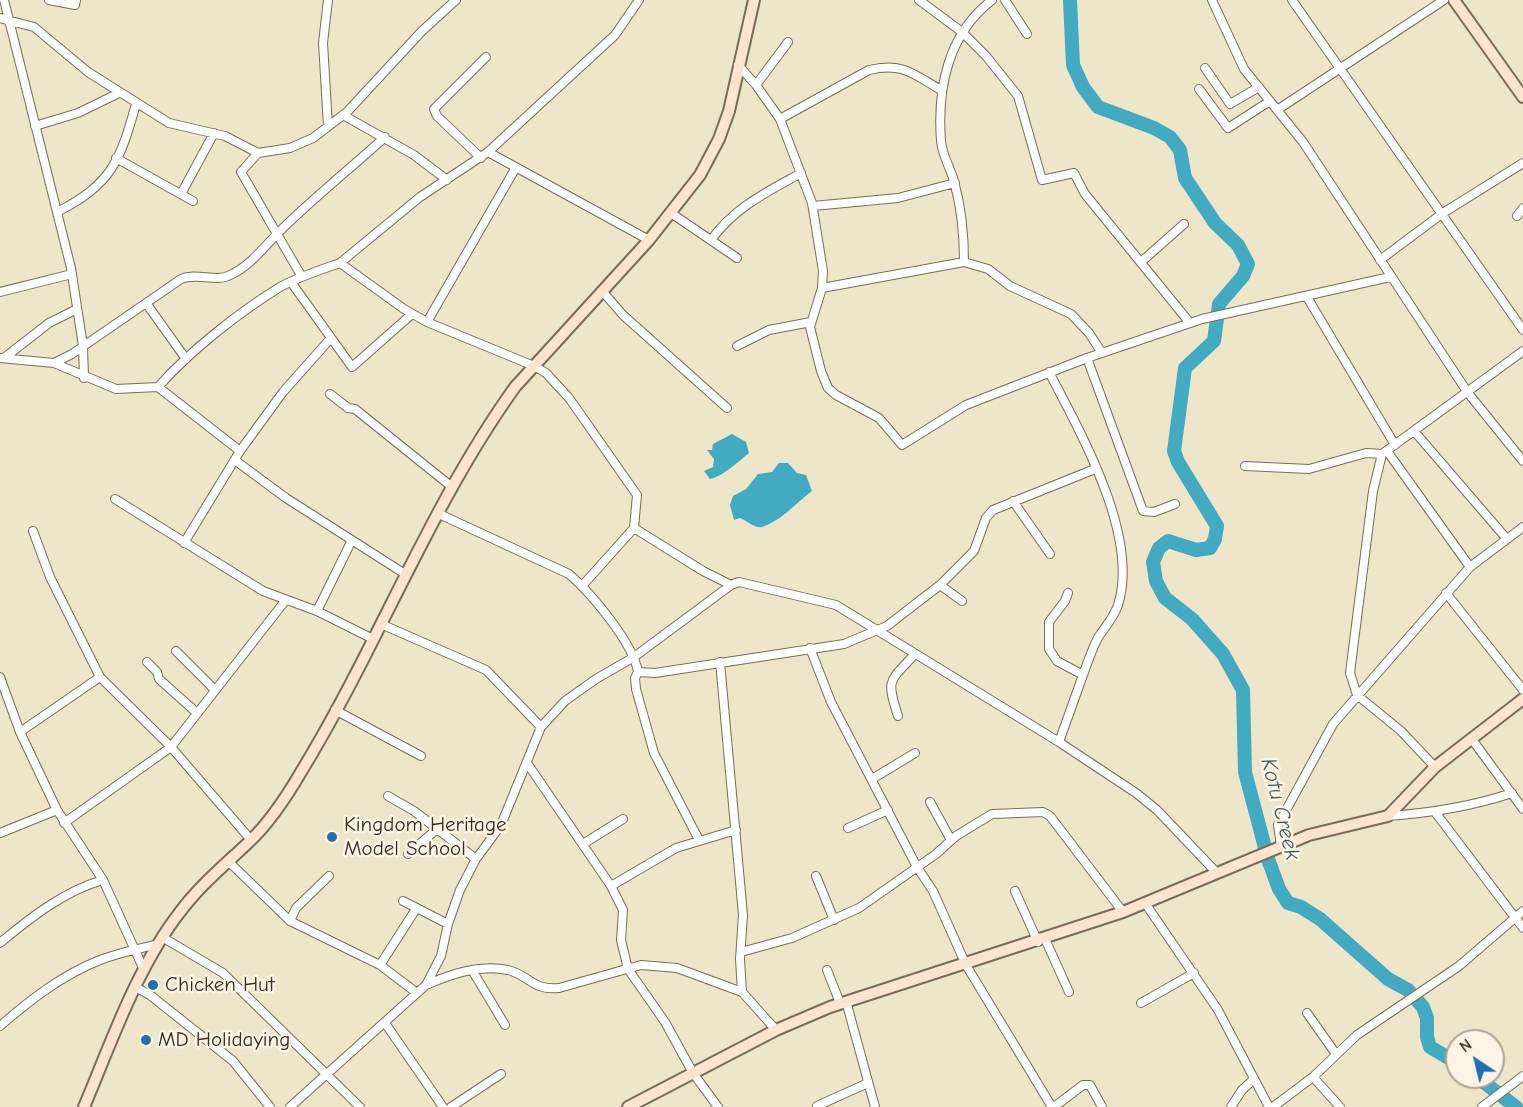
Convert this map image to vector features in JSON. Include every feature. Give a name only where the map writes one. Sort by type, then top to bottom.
[{"type":"street","points":[[4,0],[4,19],[35,126],[72,274],[83,346],[84,378]]},
{"type":"street","points":[[48,0],[75,5],[75,0]]},
{"type":"street","points":[[328,0],[323,43],[328,126]]},
{"type":"street","points":[[4,19],[34,27],[88,72],[169,123],[225,136],[258,153],[290,148],[313,138],[343,115],[422,31],[456,0]]},
{"type":"street","points":[[158,387],[186,359],[255,305],[291,282],[340,263],[420,197],[488,152],[615,35],[639,0]]},
{"type":"street","points":[[84,1107],[144,970],[160,940],[189,900],[251,840],[287,795],[381,624],[437,513],[498,410],[534,366],[649,240],[700,175],[719,139],[729,111],[754,0]]},
{"type":"street","points":[[919,0],[962,32],[986,56],[1018,96],[1042,180],[1074,173],[1085,194],[1190,323]]},
{"type":"street","points":[[964,262],[964,226],[955,183],[941,143],[941,90],[948,60],[962,32],[978,10],[992,0]]},
{"type":"street","points":[[1005,0],[1027,34]]},
{"type":"street","points":[[1212,0],[1244,69],[1302,142],[1468,393],[1523,461]]},
{"type":"street","points":[[1292,0],[1342,67],[1523,330]]},
{"type":"street","points":[[1277,110],[1444,0]]},
{"type":"street","points":[[1454,0],[1523,97]]},
{"type":"street","points":[[756,85],[788,42]]},
{"type":"street","points":[[480,158],[437,116],[434,109],[486,57]]},
{"type":"street","points":[[738,65],[756,85],[780,119],[813,206],[823,271],[822,288],[811,322],[821,371],[828,388],[836,395],[879,418],[902,445],[966,405],[1087,358],[1190,323],[1390,277]]},
{"type":"street","points":[[780,119],[869,70],[882,67],[903,68],[941,90]]},
{"type":"street","points":[[1205,68],[1230,104],[1259,87]]},
{"type":"street","points":[[1199,89],[1228,128],[1270,101]]},
{"type":"street","points":[[35,126],[78,113],[119,93]]},
{"type":"street","points":[[57,212],[95,190],[110,172],[136,104]]},
{"type":"street","points":[[343,115],[384,137],[447,180]]},
{"type":"street","points":[[181,194],[214,133]]},
{"type":"street","points":[[54,363],[189,275],[227,277],[236,273],[259,255],[278,233],[384,137]]},
{"type":"street","points":[[488,152],[515,169],[649,240]]},
{"type":"street","points":[[258,153],[241,172],[302,277]]},
{"type":"street","points":[[116,158],[193,201]]},
{"type":"street","points":[[1380,260],[1443,213],[1523,163]]},
{"type":"street","points":[[427,322],[515,169]]},
{"type":"street","points":[[711,240],[726,219],[750,201],[801,173]]},
{"type":"street","points":[[813,206],[897,198],[955,183]]},
{"type":"street","points":[[1516,216],[1523,208]]},
{"type":"street","points":[[671,213],[737,258]]},
{"type":"street","points":[[1141,262],[1184,224]]},
{"type":"street","points":[[822,288],[964,262],[988,269],[1010,286],[1071,314],[1089,333],[1102,353]]},
{"type":"street","points":[[340,263],[427,322],[534,366],[546,374],[569,398],[637,495],[634,528],[582,586]]},
{"type":"street","points":[[0,292],[72,274]]},
{"type":"street","points":[[291,282],[352,367],[412,314]]},
{"type":"street","points":[[603,292],[623,315],[727,408]]},
{"type":"street","points":[[1307,297],[1395,445]]},
{"type":"street","points":[[146,303],[186,359]]},
{"type":"street","points":[[2,358],[49,323],[77,309]]},
{"type":"street","points":[[737,346],[769,330],[811,322]]},
{"type":"street","points":[[184,543],[240,451],[283,392],[332,338]]},
{"type":"street","points":[[1245,466],[1309,469],[1366,453],[1385,452],[1523,351]]},
{"type":"street","points":[[2,358],[54,363],[84,378],[116,389],[158,387],[240,451]]},
{"type":"street","points":[[1087,358],[1143,511],[1154,512],[1175,504]]},
{"type":"street","points":[[1049,372],[1086,444],[1120,537],[1123,577],[1119,604],[1100,636],[1083,675],[1059,742]]},
{"type":"street","points":[[330,394],[348,408],[355,409],[452,487]]},
{"type":"street","points":[[1414,431],[1506,538]]},
{"type":"street","points":[[1385,452],[1470,567]]},
{"type":"street","points":[[1385,452],[1373,491],[1350,672],[1357,695],[1401,731],[1435,767]]},
{"type":"street","points":[[236,461],[286,498],[405,574]]},
{"type":"street","points":[[638,672],[656,673],[844,644],[887,626],[940,585],[974,550],[988,513],[1095,469]]},
{"type":"street","points":[[115,500],[263,591],[317,611],[373,639]]},
{"type":"street","points":[[1013,501],[1050,554]]},
{"type":"street","points":[[437,513],[556,566],[582,586],[634,657],[638,672],[635,678],[636,689],[654,753],[699,840]]},
{"type":"street","points":[[1276,848],[1278,825],[1333,724],[1470,567],[1523,526]]},
{"type":"street","points":[[634,528],[730,585]]},
{"type":"street","points":[[33,531],[50,577],[100,677],[171,747],[251,840]]},
{"type":"street","points":[[317,611],[352,540]]},
{"type":"street","points":[[426,985],[441,956],[448,924],[460,890],[476,859],[501,825],[542,727],[573,696],[596,678],[634,657],[730,585],[739,582],[836,605],[1059,742],[1157,810],[1216,873]]},
{"type":"street","points":[[940,585],[962,602]]},
{"type":"street","points":[[1068,593],[1065,601],[1049,622],[1049,649],[1057,661],[1083,675]]},
{"type":"street","points":[[1446,593],[1523,690]]},
{"type":"street","points":[[64,823],[171,747],[285,601]]},
{"type":"street","points":[[381,624],[486,670],[542,727]]},
{"type":"street","points":[[810,648],[831,702],[917,867],[933,891],[966,965],[1053,1107],[1083,1084],[1090,1085],[1102,1107]]},
{"type":"street","points":[[176,651],[215,690]]},
{"type":"street","points":[[898,716],[890,692],[891,681],[914,655]]},
{"type":"street","points":[[147,662],[158,672],[159,679],[197,713]]},
{"type":"street","points":[[720,662],[742,915],[742,992]]},
{"type":"street","points":[[0,677],[20,732],[57,810],[103,880],[144,970]]},
{"type":"street","points":[[20,732],[100,677]]},
{"type":"street","points":[[1388,816],[1435,767],[1523,699]]},
{"type":"street","points":[[335,710],[421,756]]},
{"type":"street","points":[[1471,738],[1523,809]]},
{"type":"street","points":[[872,779],[915,753]]},
{"type":"street","points":[[527,763],[611,886],[623,910],[621,940],[628,969],[665,1022],[693,1073],[718,1107]]},
{"type":"street","points":[[628,1107],[776,1030],[843,1002],[1041,941],[1123,912],[1276,848],[1327,830],[1388,816],[1435,812],[1476,805],[1512,793]]},
{"type":"street","points":[[388,796],[414,811],[476,859]]},
{"type":"street","points":[[930,802],[951,840]]},
{"type":"street","points":[[0,833],[57,810]]},
{"type":"street","points":[[848,828],[888,810]]},
{"type":"street","points":[[1435,812],[1523,928]]},
{"type":"street","points":[[741,952],[792,938],[859,908],[951,840],[993,814],[1047,813],[1123,912]]},
{"type":"street","points":[[583,844],[623,819]]},
{"type":"street","points":[[408,854],[437,829]]},
{"type":"street","points":[[611,886],[666,853],[699,840],[736,830]]},
{"type":"street","points":[[228,861],[290,921],[380,966],[417,993]]},
{"type":"street","points":[[290,921],[296,908],[329,876]]},
{"type":"street","points":[[816,876],[834,920]]},
{"type":"street","points":[[0,943],[40,912],[77,890],[103,880]]},
{"type":"street","points":[[1015,891],[1069,992]]},
{"type":"street","points":[[403,901],[448,924]]},
{"type":"street","points":[[1145,903],[1218,1010],[1271,1107],[1313,1077],[1365,1029],[1459,966],[1523,911]]},
{"type":"street","points":[[380,966],[416,909]]},
{"type":"street","points":[[0,1026],[30,1000],[72,973],[102,959],[160,940],[223,973],[360,1107]]},
{"type":"street","points":[[290,1107],[426,985],[454,973],[472,970],[508,970],[545,990],[647,964],[677,968],[742,992],[776,1030]]},
{"type":"street","points":[[472,970],[505,1025]]},
{"type":"street","points":[[827,970],[843,1002],[875,1107]]},
{"type":"street","points":[[1141,1003],[1194,973]]},
{"type":"street","points":[[136,988],[150,994],[233,1061],[270,1107]]},
{"type":"street","points":[[1307,1013],[1336,1054]]},
{"type":"street","points":[[385,1023],[443,1107]]},
{"type":"street","points":[[451,1107],[501,1074]]},
{"type":"street","points":[[1482,1107],[1523,1076]]},
{"type":"street","points":[[1313,1077],[1340,1107]]},
{"type":"street","points":[[1231,1107],[1242,1090],[1254,1079]]},
{"type":"street","points":[[817,1106],[868,1083]]},
{"type":"water","points":[[732,434],[746,442],[749,453],[725,472],[710,479],[704,471],[713,467],[714,459],[707,450],[712,450],[713,444]]},
{"type":"water","points":[[779,463],[788,463],[797,473],[806,475],[812,491],[782,516],[762,527],[754,526],[740,518],[734,520],[730,505],[733,496],[746,489],[758,474],[772,472]]},
{"type":"waterway","name":"Kotu Creek","points":[[1070,0],[1073,65],[1083,87],[1098,107],[1154,128],[1170,137],[1180,150],[1185,178],[1215,223],[1238,245],[1248,264],[1243,276],[1219,304],[1214,341],[1185,368],[1174,451],[1178,462],[1217,526],[1215,539],[1210,548],[1196,550],[1168,541],[1159,548],[1153,562],[1156,581],[1165,598],[1192,619],[1223,654],[1243,690],[1245,772],[1268,859],[1279,889],[1288,903],[1301,907],[1320,919],[1388,979],[1408,990],[1423,1007],[1427,1018],[1427,1037],[1430,1047],[1445,1056]]},
{"type":"waterway","name":"Kotu Creek","points":[[1493,1089],[1516,1107]]},
{"type":"place","name":"Kingdom Heritage Model School","points":[[332,837]]},
{"type":"place","name":"Chicken Hut","points":[[153,985]]},
{"type":"place","name":"MD Holidaying","points":[[146,1040]]}]
